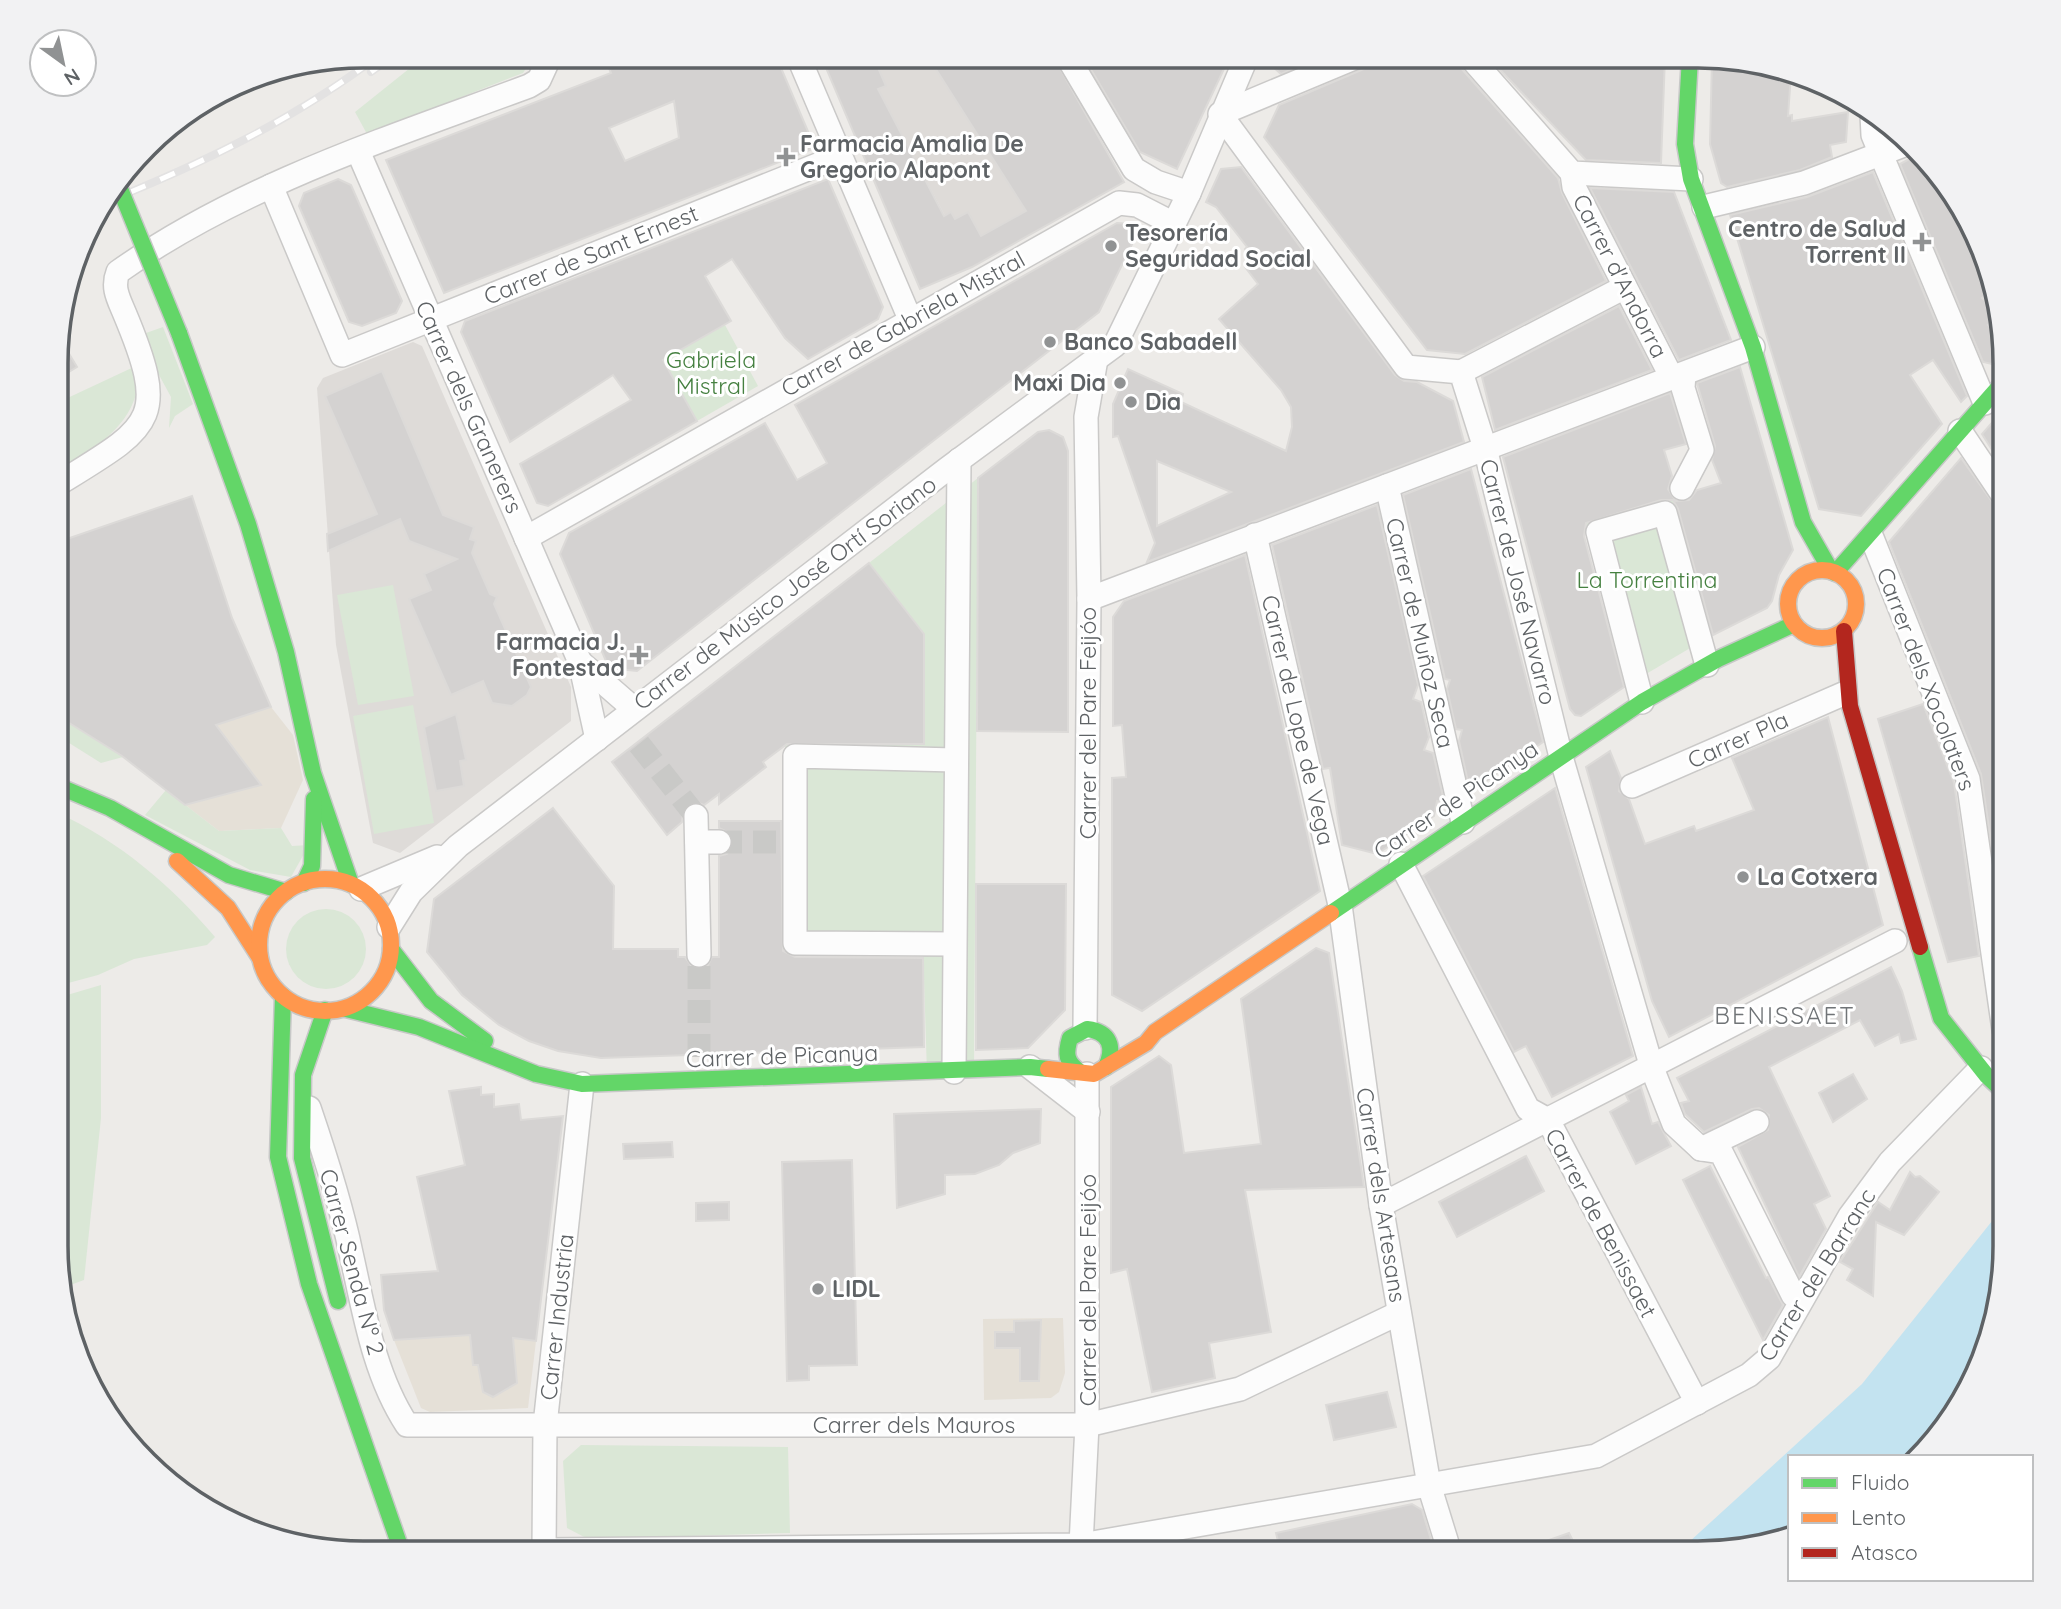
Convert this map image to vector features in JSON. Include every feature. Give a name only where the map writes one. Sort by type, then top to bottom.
[{"type":"street","points":[[68,477],[133,435],[150,398],[148,374],[115,290],[114,280],[118,272],[161,242],[271,186],[529,86],[539,80],[544,68]]},
{"type":"street","points":[[803,68],[910,319]]},
{"type":"street","points":[[1074,68],[1135,169],[1156,182],[1189,193]]},
{"type":"street","points":[[1174,224],[1241,68]]},
{"type":"street","points":[[1220,114],[1332,68]]},
{"type":"street","points":[[1480,68],[1572,173],[1691,179]]},
{"type":"street","points":[[1689,68],[1685,144],[1691,179],[1704,207],[1753,347],[1803,522],[1805,558],[1788,604],[1794,624],[1811,637],[1847,700],[1941,1018],[1993,1081]]},
{"type":"street","points":[[1220,114],[1406,367],[1461,372],[1625,287]]},
{"type":"street","points":[[1873,126],[1873,135],[1984,403]]},
{"type":"street","points":[[1704,207],[1804,183],[1898,147]]},
{"type":"street","name":"Carrer dels Granerers","points":[[358,151],[580,662],[597,739]]},
{"type":"street","name":"Carrer de Sant Ernest","points":[[271,186],[342,355],[840,156]]},
{"type":"street","name":"Carrer d'Andorra","points":[[1572,173],[1574,187],[1625,287],[1683,388],[1702,450],[1682,488]]},
{"type":"street","points":[[122,193],[179,333],[248,524],[286,652],[313,773],[356,886]]},
{"type":"street","name":"Carrer de Gabriela Mistral","points":[[526,538],[910,319],[1119,204],[1138,205],[1174,224]]},
{"type":"street","name":"Carrer de Músico José Ortí Soriano","points":[[390,938],[411,892],[458,846],[959,460],[1115,345],[1174,224]]},
{"type":"street","points":[[1089,599],[1753,347]]},
{"type":"street","name":"Carrer del Pare Feijóo","points":[[1095,1032],[1086,417],[1096,359]]},
{"type":"street","name":"Carrer de José Navarro","points":[[1461,372],[1485,448],[1561,757]]},
{"type":"street","name":"Carrer del Pare Feijóo","points":[[1069,380],[1086,417]]},
{"type":"street","points":[[1833,572],[1869,537],[1993,393]]},
{"type":"street","points":[[1960,431],[1993,480]]},
{"type":"street","points":[[954,1072],[959,460]]},
{"type":"street","name":"Carrer de Muñoz Seca","points":[[1387,486],[1463,822]]},
{"type":"street","points":[[1642,702],[1598,532],[1665,513],[1707,665]]},
{"type":"street","name":"Carrer de Lope de Vega","points":[[1255,535],[1340,905]]},
{"type":"street","points":[[1805,558],[1869,537]]},
{"type":"street","points":[[1811,637],[1823,638],[1844,631],[1854,617],[1856,605],[1853,589],[1869,537]]},
{"type":"street","name":"Carrer dels Xocolaters","points":[[1869,537],[1968,779],[1993,953]]},
{"type":"street","points":[[1805,558],[1833,572],[1853,589]]},
{"type":"street","points":[[1805,558],[1818,570],[1833,572]]},
{"type":"street","name":"Carrer de Picanya","points":[[346,1009],[419,1027],[536,1074],[582,1084],[954,1072],[1030,1067],[1091,1071],[1146,1043],[1155,1032],[1642,702],[1707,665],[1794,624]]},
{"type":"street","points":[[1844,631],[1847,700]]},
{"type":"street","name":"Carrer dels Granerers","points":[[580,662],[634,709]]},
{"type":"street","name":"Carrer Pla","points":[[1632,786],[1847,700]]},
{"type":"street","points":[[954,944],[796,943],[789,842],[795,756],[955,760]]},
{"type":"street","points":[[1561,757],[1652,1068],[1674,1124],[1701,1149],[1721,1152],[1793,1295]]},
{"type":"street","points":[[303,883],[312,866],[313,773]]},
{"type":"street","points":[[68,790],[110,808],[229,874],[286,892]]},
{"type":"street","points":[[110,808],[211,891],[246,933],[266,975],[292,1004],[309,1009],[346,1009],[363,999],[383,977],[390,938],[379,905],[356,886],[326,878],[303,883],[286,892],[273,906],[265,922],[260,958]]},
{"type":"street","points":[[696,816],[708,842],[699,955]]},
{"type":"street","name":"Carrer de Músico José Ortí Soriano","points":[[356,886],[398,876],[458,846]]},
{"type":"street","name":"Carrer de Benissaet","points":[[1401,864],[1528,1109],[1548,1121],[1697,1403]]},
{"type":"street","name":"Carrer dels Artesans","points":[[1340,905],[1381,1205],[1429,1485],[1446,1541]]},
{"type":"street","name":"Carrer de Picanya","points":[[390,938],[431,1001],[480,1039],[536,1074]]},
{"type":"street","points":[[1381,1205],[1895,941]]},
{"type":"street","points":[[284,996],[278,1157],[310,1284],[398,1541]]},
{"type":"street","points":[[325,1010],[303,1075],[302,1158],[331,1280],[344,1319]]},
{"type":"street","points":[[1095,1032],[1112,1047],[1091,1071],[1069,1063],[1066,1048],[1072,1035],[1095,1032],[1155,1032]]},
{"type":"street","name":"Carrer de Picanya","points":[[1030,1067],[1066,1048]]},
{"type":"street","points":[[1030,1067],[1088,1112]]},
{"type":"street","name":"Carrer del Pare Feijóo","points":[[1081,1541],[1087,1425],[1088,1112],[1091,1071]]},
{"type":"street","name":"Carrer del Barranc","points":[[1697,1403],[1749,1375],[1769,1358],[1850,1216],[1890,1162],[1984,1072]]},
{"type":"street","name":"Carrer Industria","points":[[544,1541],[545,1425],[582,1084]]},
{"type":"street","name":"Carrer Senda Nº 2","points":[[303,1096],[317,1133],[351,1252],[359,1303],[395,1410],[407,1425]]},
{"type":"street","points":[[1701,1149],[1756,1122]]},
{"type":"street","name":"Carrer dels Mauros","points":[[407,1425],[1087,1425],[1240,1389],[1399,1312]]},
{"type":"street","points":[[1104,1541],[1596,1456],[1697,1403]]},
{"type":"shaded area","points":[[875,68],[967,68],[1058,219],[972,267],[878,89]]},
{"type":"shaded area","points":[[413,342],[422,346],[571,687],[571,721],[400,853],[373,843],[336,645],[317,388],[323,378]]},
{"type":"shaded area","points":[[271,707],[293,735],[303,780],[281,828],[219,831],[123,757]]},
{"type":"shaded area","points":[[1063,1318],[1065,1373],[1059,1392],[1051,1398],[984,1400],[983,1319]]},
{"type":"shaded area","points":[[486,1334],[536,1341],[528,1408],[430,1412],[421,1408],[394,1340]]},
{"type":"green space","points":[[410,68],[526,68],[523,73],[367,134],[355,112]]},
{"type":"green space","name":"Gabriela Mistral","points":[[725,325],[758,386],[697,421],[663,360]]},
{"type":"green space","points":[[163,327],[193,404],[175,416],[169,428],[171,397],[158,373],[146,333]]},
{"type":"green space","points":[[138,365],[134,401],[126,416],[103,441],[68,466],[68,398]]},
{"type":"green space","points":[[978,478],[974,1071],[927,1073],[923,948],[789,948],[785,745],[924,634],[869,563]]},
{"type":"green space","name":"La Torrentina","points":[[1673,500],[1709,637],[1629,684],[1586,523]]},
{"type":"green space","points":[[393,585],[414,696],[358,705],[337,595]]},
{"type":"green space","points":[[413,705],[434,823],[374,834],[353,716]]},
{"type":"green space","points":[[68,722],[123,757],[101,763],[68,742]]},
{"type":"green space","points":[[166,790],[219,831],[281,828],[292,846],[309,845],[291,877],[250,870],[145,815]]},
{"type":"green space","points":[[68,818],[102,837],[143,866],[181,900],[215,937],[207,945],[134,959],[98,975],[68,983]]},
{"type":"green space","points":[[326,909],[341,912],[354,921],[363,934],[366,949],[363,964],[354,977],[341,986],[326,989],[311,986],[298,977],[289,964],[286,949],[289,934],[298,921],[311,912]]},
{"type":"green space","points":[[101,985],[101,1118],[84,1280],[71,1285],[68,1246],[68,995]]},
{"type":"green space","points":[[581,1445],[788,1447],[790,1533],[588,1539],[567,1528],[563,1461]]},
{"type":"water","points":[[1993,1220],[1990,1285],[1977,1341],[1953,1394],[1920,1440],[1905,1455],[1788,1455],[1788,1527],[1737,1538],[1690,1541],[1862,1384]]},
{"type":"building","points":[[609,68],[781,68],[815,148],[444,293],[386,160],[611,73]],"holes":[[[674,101],[679,138],[625,161],[609,128]]]},
{"type":"building","points":[[826,68],[878,68],[886,86],[878,89],[944,216],[951,212],[955,219],[968,212],[981,236],[1026,211],[935,68],[1060,68],[1124,182],[972,267],[920,289]]},
{"type":"building","points":[[1090,68],[1224,68],[1177,169],[1140,152]]},
{"type":"building","points":[[1274,68],[1295,68],[1281,74]]},
{"type":"building","points":[[1461,68],[1558,178],[1562,193],[1606,281],[1465,354],[1427,350],[1264,137],[1279,105],[1364,69]]},
{"type":"building","points":[[1498,68],[1665,68],[1661,163],[1586,160]]},
{"type":"building","points":[[1712,69],[1756,74],[1790,83],[1788,116],[1792,115],[1792,121],[1848,112],[1846,142],[1830,145],[1832,157],[1800,170],[1727,187],[1721,183],[1710,144]]},
{"type":"building","points":[[1910,159],[1920,169],[1943,199],[1962,232],[1983,287],[1985,295],[1982,298],[1987,305],[1993,364],[1983,362],[1900,164]]},
{"type":"building","points":[[1241,167],[1395,375],[1404,381],[1417,382],[1453,401],[1464,442],[1147,562],[1155,543],[1118,436],[1113,437],[1113,404],[1128,369],[1183,394],[1181,402],[1286,451],[1292,427],[1291,407],[1281,390],[1219,319],[1258,284],[1245,267],[1252,258],[1245,249],[1247,247],[1216,207],[1206,202],[1221,169]],"holes":[[[1157,461],[1231,492],[1157,526]]]},
{"type":"building","points":[[1873,172],[1967,396],[1961,402],[1933,360],[1910,375],[1942,424],[1861,516],[1819,509],[1730,215],[1807,197]]},
{"type":"building","points":[[338,179],[351,185],[402,301],[396,313],[362,326],[349,322],[299,206],[304,193]]},
{"type":"building","points":[[828,179],[883,307],[878,319],[808,359],[785,338],[732,259],[705,276],[731,321],[663,360],[697,421],[548,506],[537,503],[520,464],[631,400],[613,375],[510,442],[461,332],[465,321]]},
{"type":"building","points":[[1590,188],[1674,192],[1731,340],[1679,360]]},
{"type":"building","points":[[1117,223],[1131,224],[1137,234],[1099,312],[637,671],[609,668],[560,554],[569,533],[765,423],[797,480],[827,463],[795,405]]},
{"type":"building","points":[[1619,306],[1652,370],[1495,430],[1482,377]]},
{"type":"building","points":[[69,353],[77,367],[68,372]]},
{"type":"building","points":[[1740,367],[1793,550],[1779,575],[1772,601],[1767,608],[1713,635],[1678,509],[1673,500],[1661,500],[1586,523],[1584,536],[1624,687],[1581,716],[1575,715],[1570,709],[1503,457],[1670,393],[1686,444],[1664,450],[1672,476],[1668,489],[1676,501],[1689,500],[1697,490],[1721,483],[1712,460],[1715,446],[1697,383]]},
{"type":"building","points":[[382,371],[443,515],[474,527],[470,539],[476,541],[472,553],[490,594],[497,597],[494,604],[506,631],[514,634],[511,642],[531,687],[527,695],[512,706],[492,703],[483,681],[451,695],[409,599],[431,590],[424,574],[457,559],[409,541],[400,519],[328,551],[327,534],[377,514],[325,396]]},
{"type":"building","points":[[1993,422],[1993,451],[1982,434]]},
{"type":"building","points":[[1049,430],[1063,437],[1068,451],[1068,732],[977,731],[978,478],[1038,432]]},
{"type":"building","points":[[1961,458],[1993,503],[1993,854],[1981,774],[1889,542]]},
{"type":"building","points":[[1471,469],[1543,742],[1479,786],[1468,782],[1459,741],[1462,730],[1456,729],[1447,689],[1450,680],[1445,679],[1403,495]]},
{"type":"building","points":[[192,496],[232,618],[271,707],[216,725],[261,785],[185,805],[122,756],[68,722],[68,539]]},
{"type":"building","points":[[1377,505],[1418,685],[1413,699],[1421,702],[1429,737],[1424,750],[1433,753],[1443,797],[1441,802],[1437,801],[1434,816],[1377,854],[1342,845],[1330,768],[1323,769],[1272,545]]},
{"type":"building","points":[[1245,555],[1320,891],[1142,1011],[1112,995],[1112,778],[1126,777],[1122,725],[1113,726],[1113,617],[1124,601]]},
{"type":"building","points":[[869,563],[924,634],[924,744],[787,744],[763,762],[766,767],[719,804],[719,794],[704,805],[696,802],[688,804],[683,810],[682,822],[667,835],[612,762]]},
{"type":"building","points":[[1923,704],[1954,783],[1979,956],[1948,962],[1878,719]]},
{"type":"building","points":[[456,714],[466,760],[460,761],[464,786],[436,791],[424,727]]},
{"type":"building","points":[[1828,717],[1883,925],[1669,1037],[1652,1001],[1586,767],[1610,751],[1621,778],[1619,791],[1629,799],[1645,844],[1694,826],[1696,831],[1754,810],[1732,758]]},
{"type":"building","points":[[1555,788],[1633,1056],[1552,1097],[1526,1046],[1514,1052],[1423,876]]},
{"type":"building","points":[[553,808],[614,886],[613,949],[678,949],[678,957],[685,957],[692,967],[699,969],[707,967],[712,957],[719,957],[719,856],[727,854],[733,843],[731,834],[719,828],[719,821],[781,821],[783,951],[795,957],[923,958],[924,1047],[601,1058],[558,1051],[529,1041],[499,1025],[462,995],[427,952],[434,899]]},
{"type":"building","points":[[976,884],[1066,884],[1065,1010],[1028,1048],[976,1050]]},
{"type":"building","points":[[1316,948],[1329,953],[1364,1187],[1245,1190],[1271,1332],[1209,1343],[1215,1378],[1152,1392],[1127,1269],[1111,1273],[1111,1087],[1159,1056],[1171,1065],[1184,1153],[1261,1144],[1241,999]]},
{"type":"building","points":[[1891,967],[1902,991],[1916,1039],[1901,1043],[1899,1034],[1875,1046],[1860,1020],[1769,1067],[1830,1196],[1814,1204],[1826,1229],[1799,1277],[1738,1147],[1768,1130],[1769,1115],[1759,1108],[1752,1109],[1704,1132],[1685,1114],[1681,1103],[1689,1101],[1677,1078]]},
{"type":"building","points":[[1853,1074],[1867,1099],[1833,1122],[1819,1093]]},
{"type":"building","points":[[481,1087],[481,1095],[494,1094],[494,1107],[519,1104],[521,1120],[563,1116],[536,1341],[513,1338],[517,1383],[493,1397],[483,1392],[478,1365],[473,1365],[470,1335],[394,1340],[384,1310],[381,1275],[438,1271],[417,1177],[465,1165],[449,1091]]},
{"type":"building","points":[[1641,1087],[1652,1124],[1658,1122],[1671,1146],[1636,1164],[1610,1112],[1629,1101],[1626,1095]]},
{"type":"building","points":[[1041,1109],[1040,1143],[1013,1153],[999,1165],[975,1174],[945,1175],[945,1194],[897,1208],[894,1114]]},
{"type":"building","points":[[672,1142],[673,1157],[624,1159],[623,1144]]},
{"type":"building","points":[[1526,1156],[1544,1191],[1457,1237],[1439,1202]]},
{"type":"building","points":[[852,1160],[857,1365],[809,1366],[809,1380],[787,1381],[782,1162]]},
{"type":"building","points":[[1710,1166],[1766,1278],[1768,1277],[1783,1305],[1763,1340],[1683,1180]]},
{"type":"building","points":[[1910,1172],[1915,1177],[1920,1176],[1939,1192],[1904,1235],[1876,1222],[1873,1296],[1847,1280],[1853,1269],[1840,1262],[1878,1202],[1890,1210]]},
{"type":"building","points":[[729,1202],[729,1220],[696,1221],[696,1203]]},
{"type":"building","points":[[1041,1320],[1039,1381],[1020,1381],[1020,1348],[995,1348],[995,1332],[1014,1332],[1014,1321]]},
{"type":"building","points":[[1387,1392],[1396,1427],[1334,1440],[1326,1405]]},
{"type":"building","points":[[1412,1504],[1422,1510],[1431,1541],[1278,1541],[1276,1533]]},
{"type":"building","points":[[1569,1533],[1573,1541],[1546,1541]]},
{"type":"tunnel","points":[[639,744],[696,816]]},
{"type":"tunnel","points":[[719,842],[781,842]]},
{"type":"tunnel","points":[[699,955],[699,1057]]},
{"type":"railway","points":[[120,196],[210,157],[279,121],[361,68]]},
{"type":"railway","points":[[371,72],[376,68]]},
{"type":"traffic: fast","points":[[1689,68],[1685,144],[1691,179],[1753,347],[1803,522],[1831,571]]},
{"type":"traffic: fast","points":[[122,193],[179,333]]},
{"type":"traffic: fast","points":[[179,333],[248,524],[286,652],[313,773],[351,884]]},
{"type":"traffic: fast","points":[[1835,573],[1993,394]]},
{"type":"traffic: fast","points":[[1331,913],[1642,702],[1718,659],[1794,624]]},
{"type":"traffic: fast","points":[[68,790],[110,808],[229,875],[286,892]]},
{"type":"traffic: fast","points":[[304,883],[312,866],[314,799]]},
{"type":"traffic: fast","points":[[1920,947],[1941,1018],[1993,1082]]},
{"type":"traffic: fast","points":[[391,949],[431,1001],[485,1041]]},
{"type":"traffic: fast","points":[[283,996],[278,1157],[309,1284],[398,1541]]},
{"type":"traffic: fast","points":[[346,1009],[419,1027],[536,1074],[582,1084],[1030,1067],[1048,1069]]},
{"type":"traffic: fast","points":[[325,1010],[303,1075],[302,1158],[338,1301]]},
{"type":"traffic: fast","points":[[1080,1072],[1069,1061],[1067,1049],[1070,1038],[1087,1029],[1101,1033],[1108,1042],[1110,1053],[1106,1067]]},
{"type":"traffic: slow","points":[[1822,570],[1835,573],[1846,580],[1853,591],[1856,604],[1853,617],[1846,628],[1835,635],[1822,638],[1809,635],[1798,628],[1791,617],[1788,604],[1791,591],[1798,580],[1809,573],[1822,570]]},
{"type":"traffic: slow","points":[[177,861],[228,908],[260,958]]},
{"type":"traffic: slow","points":[[325,879],[350,884],[371,899],[386,920],[391,945],[386,970],[371,991],[350,1006],[325,1011],[300,1006],[279,991],[264,970],[259,945],[264,920],[279,899],[300,884],[325,879]]},
{"type":"traffic: slow","points":[[1048,1069],[1094,1074],[1146,1043],[1155,1032],[1331,913]]},
{"type":"traffic: jam","points":[[1844,631],[1850,706],[1920,947]]},
{"type":"place","name":"Farmacia Amalia De Gregorio Alapont","points":[[786,157]]},
{"type":"place","name":"Centro de Salud Torrent II","points":[[1922,242]]},
{"type":"place","name":"Tesorería Seguridad Social","points":[[1111,246]]},
{"type":"place","name":"Banco Sabadell","points":[[1050,342]]},
{"type":"place","name":"Maxi Dia","points":[[1120,383]]},
{"type":"place","name":"Dia","points":[[1131,402]]},
{"type":"place","name":"Farmacia J. Fontestad","points":[[639,655]]},
{"type":"place","name":"La Cotxera","points":[[1743,877]]},
{"type":"place","name":"LIDL","points":[[818,1289]]},
{"type":"district","name":"BENISSAET","points":[[1785,1016]]}]
